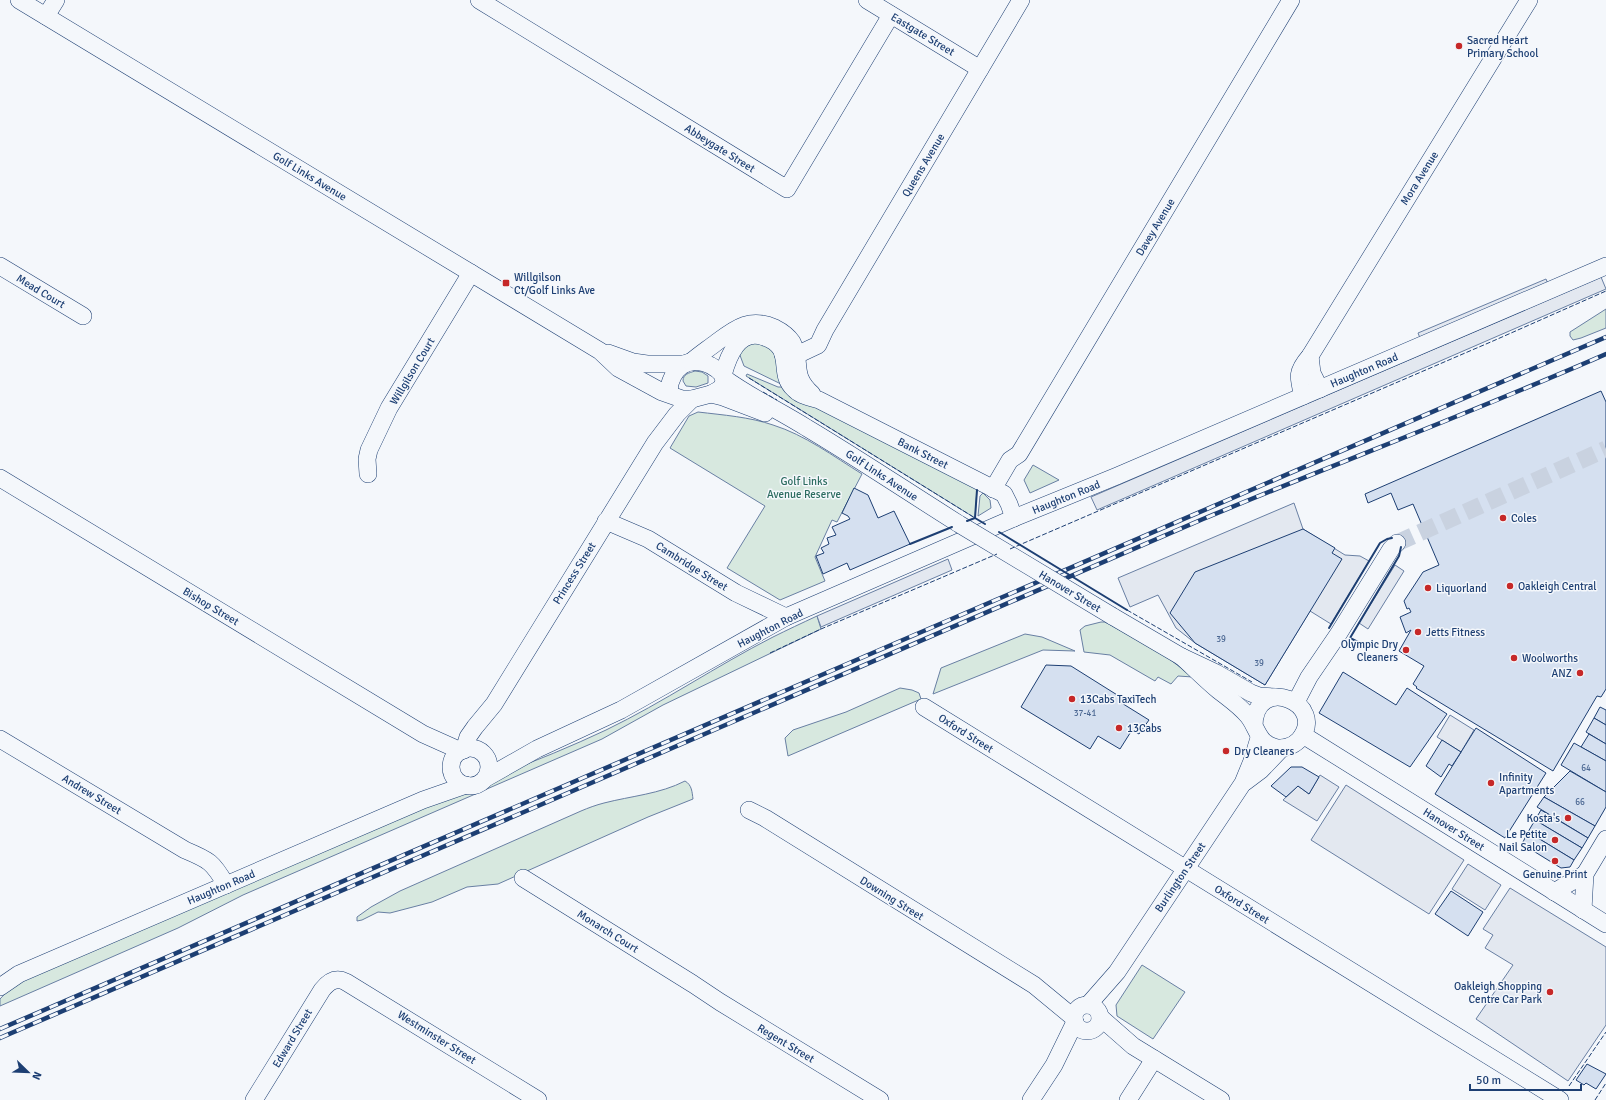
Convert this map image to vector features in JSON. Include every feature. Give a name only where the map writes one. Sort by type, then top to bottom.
[{"type":"street","name":"Golf Links Avenue","points":[[19,0],[600,351],[618,368],[670,395]]},
{"type":"street","points":[[46,16],[56,0]]},
{"type":"street","name":"Abbeygate Street","points":[[479,0],[787,189],[891,15]]},
{"type":"street","name":"Eastgate Street","points":[[867,0],[980,69]]},
{"type":"street","name":"Queens Avenue","points":[[788,350],[818,346],[825,330],[1021,0]]},
{"type":"street","name":"Davey Avenue","points":[[998,492],[1010,460],[1019,454],[1291,0]]},
{"type":"street","name":"Mora Avenue","points":[[1303,396],[1299,381],[1301,366],[1310,356],[1529,0]]},
{"type":"street","name":"Mead Court","points":[[0,266],[83,316]]},
{"type":"street","name":"Haughton Road","points":[[486,778],[537,749],[621,710],[768,626],[1014,518],[1125,473],[1606,266]]},
{"type":"street","name":"Willgilson Court","points":[[368,474],[367,459],[369,450],[387,414],[471,273]]},
{"type":"street","points":[[756,323],[769,325],[785,334],[788,350],[761,335],[750,336],[742,339],[730,352],[723,376],[724,383],[720,388],[711,394],[692,399],[682,399],[670,395],[670,385],[678,369],[734,329],[745,324],[756,323]]},
{"type":"street","name":"Bank Street","points":[[788,350],[800,381],[819,400],[998,492]]},
{"type":"street","name":"Golf Links Avenue","points":[[600,351],[633,362],[647,364],[688,363]]},
{"type":"street","points":[[1310,356],[1312,373],[1320,389]]},
{"type":"street","points":[[688,363],[707,363],[716,368],[723,376]]},
{"type":"street","name":"Golf Links Avenue","points":[[723,376],[741,390],[805,426],[880,472],[959,524]]},
{"type":"street","name":"Golf Links Avenue","points":[[711,394],[805,426]]},
{"type":"street","name":"Princess Street","points":[[655,443],[670,395]]},
{"type":"street","name":"Princess Street","points":[[457,758],[468,737],[494,704],[655,443],[677,414],[692,399]]},
{"type":"street","name":"Bishop Street","points":[[0,478],[423,734],[457,758]]},
{"type":"street","points":[[998,492],[1009,504],[1014,518]]},
{"type":"street","name":"Cambridge Street","points":[[610,515],[736,593],[786,618]]},
{"type":"street","name":"Hanover Street","points":[[959,524],[1182,657],[1216,673],[1251,693],[1259,696],[1275,697]]},
{"type":"street","points":[[1296,702],[1309,677],[1339,633],[1390,549],[1397,543]]},
{"type":"street","name":"Cambridge Street","points":[[736,593],[758,613],[768,626]]},
{"type":"street","name":"Hanover Street","points":[[1182,657],[1209,683],[1247,715],[1257,732]]},
{"type":"street","points":[[1275,697],[1289,698],[1296,702],[1304,713],[1306,721],[1303,735],[1290,746],[1282,748],[1266,744],[1257,732],[1254,718],[1257,710],[1262,704],[1275,697]]},
{"type":"street","name":"Princess Street","points":[[484,755],[482,735],[494,704]]},
{"type":"street","name":"Oxford Street","points":[[924,707],[1560,1100]]},
{"type":"street","name":"Burlington Street","points":[[1031,1100],[1243,783],[1251,765],[1257,732]]},
{"type":"street","name":"Hanover Street","points":[[1303,735],[1606,924]]},
{"type":"street","name":"Andrew Street","points":[[0,739],[185,850],[221,887]]},
{"type":"street","name":"Burlington Street","points":[[1243,783],[1261,770],[1282,748]]},
{"type":"street","name":"Haughton Road","points":[[484,755],[537,749]]},
{"type":"street","points":[[476,750],[484,755],[489,767],[486,778],[477,784],[466,785],[457,780],[457,758],[476,750]]},
{"type":"street","name":"Haughton Road","points":[[423,800],[457,758]]},
{"type":"street","name":"Haughton Road","points":[[0,987],[19,974],[423,800],[466,785]]},
{"type":"street","name":"Downing Street","points":[[749,810],[765,818],[1221,1100]]},
{"type":"street","points":[[1554,892],[1585,874],[1606,840]]},
{"type":"street","points":[[1583,910],[1585,874]]},
{"type":"street","name":"Monarch Court","points":[[523,878],[693,984]]},
{"type":"street","name":"Haughton Road","points":[[0,977],[19,974]]},
{"type":"street","name":"Edward Street","points":[[254,1100],[319,994],[326,984],[334,980]]},
{"type":"street","name":"Westminster Street","points":[[334,980],[342,980],[346,982],[538,1100]]},
{"type":"street","name":"Regent Street","points":[[693,984],[880,1100]]},
{"type":"street","points":[[1128,1100],[1154,1059]]},
{"type":"green space","points":[[1606,309],[1606,328],[1573,340],[1570,336],[1570,332]]},
{"type":"green space","points":[[758,341],[774,350],[781,384],[744,366],[738,350]]},
{"type":"green space","points":[[695,371],[702,372],[708,376],[708,383],[696,387],[686,386],[683,381],[684,377]]},
{"type":"green space","points":[[747,374],[778,387],[784,387],[977,489],[975,518],[746,376]]},
{"type":"green space","name":"Golf Links Avenue Reserve","points":[[698,412],[755,420],[785,429],[819,446],[862,474],[837,522],[832,520],[815,557],[825,581],[780,600],[727,568],[765,506],[670,448],[689,416]]},
{"type":"green space","points":[[1033,465],[1059,480],[1030,493],[1024,480]]},
{"type":"green space","points":[[983,493],[990,500],[991,508],[978,516],[980,496]]},
{"type":"green space","points":[[817,616],[821,629],[663,705],[602,739],[243,895],[178,928],[0,1006],[0,999],[15,983],[351,838],[466,791],[478,789],[495,776],[593,736],[649,708],[752,648]]},
{"type":"green space","points":[[1105,622],[1160,652],[1193,677],[1178,676],[1171,684],[1158,677],[1155,681],[1110,655],[1084,652],[1080,630],[1085,626]]},
{"type":"green space","points":[[1025,634],[1042,637],[1075,651],[1043,650],[933,694],[941,668]]},
{"type":"green space","points":[[900,688],[919,693],[921,699],[788,756],[785,738],[793,730],[846,712]]},
{"type":"green space","points":[[685,781],[692,791],[693,799],[648,817],[498,884],[467,887],[432,902],[390,913],[378,912],[357,921],[357,917],[371,907],[400,891],[581,811],[604,803],[666,789]]},
{"type":"green space","points":[[1142,965],[1185,992],[1153,1039],[1117,1016],[1116,1005]]},
{"type":"shaded area","points":[[1601,277],[1606,289],[1097,510],[1091,497]]},
{"type":"shaded area","points":[[1546,279],[1548,284],[1420,338],[1418,333]]},
{"type":"shaded area","points":[[1294,503],[1303,529],[1345,555],[1360,556],[1369,561],[1331,624],[1310,611],[1265,685],[1195,643],[1176,628],[1158,595],[1130,607],[1118,578]]},
{"type":"shaded area","points":[[948,559],[952,570],[821,627],[817,616]]},
{"type":"shaded area","points":[[1395,565],[1404,571],[1368,629],[1359,623]]},
{"type":"shaded area","points":[[1450,715],[1474,730],[1461,752],[1437,737]]},
{"type":"shaded area","points":[[1320,775],[1339,787],[1317,821],[1283,800],[1298,786],[1309,794]]},
{"type":"shaded area","points":[[1346,785],[1464,860],[1429,914],[1311,840]]},
{"type":"shaded area","points":[[1468,864],[1501,885],[1485,910],[1452,889]]},
{"type":"shaded area","name":"Oakleigh Shopping Centre Car Park","points":[[1510,888],[1606,947],[1606,1025],[1568,1081],[1476,1019],[1513,965],[1485,948],[1493,935],[1483,929]]},
{"type":"building","name":"Oakleigh Central","points":[[1601,391],[1606,402],[1606,689],[1601,697],[1597,696],[1553,771],[1416,688],[1417,687],[1413,684],[1424,666],[1399,651],[1411,630],[1406,633],[1400,617],[1411,612],[1409,608],[1407,609],[1404,601],[1423,572],[1439,565],[1413,504],[1398,510],[1391,493],[1368,503],[1365,494]]},
{"type":"building","points":[[854,488],[868,495],[878,518],[894,511],[910,544],[850,570],[847,563],[823,574],[816,556],[824,553],[821,548],[829,544],[827,538],[836,535],[832,527],[850,519],[842,513]]},
{"type":"building","points":[[1303,529],[1335,548],[1332,553],[1342,559],[1265,685],[1195,643],[1170,613],[1195,572]]},
{"type":"building","points":[[1046,665],[1071,666],[1122,698],[1120,702],[1149,720],[1139,734],[1132,730],[1120,749],[1098,736],[1090,749],[1021,707]]},
{"type":"building","points":[[1343,672],[1396,705],[1407,688],[1447,714],[1410,767],[1319,713]]},
{"type":"building","points":[[1600,707],[1606,710],[1606,725],[1594,718]]},
{"type":"building","points":[[1594,718],[1606,725],[1606,744],[1586,732]]},
{"type":"building","name":"Infinity Apartments","points":[[1476,728],[1546,773],[1505,838],[1435,794]]},
{"type":"building","points":[[1589,734],[1606,744],[1606,761],[1581,747]]},
{"type":"building","points":[[1442,740],[1461,752],[1452,766],[1449,764],[1441,777],[1426,766]]},
{"type":"building","points":[[1574,743],[1606,761],[1606,792],[1561,765]]},
{"type":"building","points":[[1291,767],[1302,767],[1319,777],[1309,794],[1298,786],[1286,797],[1271,786]]},
{"type":"building","points":[[1570,771],[1606,792],[1606,807],[1595,826],[1544,797]]},
{"type":"building","name":"Kosta's","points":[[1544,797],[1595,826],[1588,838],[1537,807]]},
{"type":"building","points":[[1541,810],[1588,838],[1582,848],[1535,820]]},
{"type":"building","name":"Le Petite Nail Salon","points":[[1535,820],[1582,848],[1574,860],[1528,832]]},
{"type":"building","points":[[1528,832],[1574,860],[1570,867],[1561,868],[1522,844]]},
{"type":"building","points":[[1451,891],[1483,912],[1468,936],[1435,914]]},
{"type":"building","points":[[1587,1064],[1606,1074],[1596,1089],[1586,1083],[1584,1085],[1576,1080]]},
{"type":"tunnel","points":[[1397,543],[1606,449]]},
{"type":"railway","points":[[0,1029],[1606,337]]},
{"type":"railway","points":[[0,1038],[1203,519],[1606,354]]},
{"type":"fence","points":[[1010,549],[1606,291]]},
{"type":"fence","points":[[749,378],[975,518]]},
{"type":"fence","points":[[763,392],[777,400]]},
{"type":"fence","points":[[770,653],[821,629],[997,554]]},
{"type":"fence","points":[[1127,610],[1252,682]]},
{"type":"fence","points":[[1569,1086],[1606,1032]]},
{"type":"fence","points":[[1595,1100],[1606,1083]]},
{"type":"wall","points":[[967,521],[975,518],[977,490]]},
{"type":"wall","points":[[975,518],[985,524]]},
{"type":"wall","points":[[910,544],[952,527]]},
{"type":"wall","points":[[999,532],[1127,610]]},
{"type":"wall","points":[[1329,628],[1380,543],[1392,538]]},
{"type":"wall","points":[[1360,643],[1350,638],[1399,556],[1401,547]]},
{"type":"place","name":"Sacred Heart Primary School","points":[[1459,46]]},
{"type":"place","name":"Willgilson Ct/Golf Links Ave","points":[[506,283]]},
{"type":"place","name":"Coles","points":[[1503,518]]},
{"type":"place","name":"Oakleigh Central","points":[[1510,586]]},
{"type":"place","name":"Liquorland","points":[[1428,588]]},
{"type":"place","name":"Jetts Fitness","points":[[1418,632]]},
{"type":"place","name":"Olympic Dry Cleaners","points":[[1406,650]]},
{"type":"place","name":"Woolworths","points":[[1514,658]]},
{"type":"place","name":"ANZ","points":[[1580,673]]},
{"type":"place","name":"13Cabs TaxiTech","points":[[1072,699]]},
{"type":"place","name":"13Cabs","points":[[1119,728]]},
{"type":"place","name":"Dry Cleaners","points":[[1226,751]]},
{"type":"place","name":"Infinity Apartments","points":[[1491,783]]},
{"type":"place","name":"Kosta's","points":[[1568,818]]},
{"type":"place","name":"Le Petite Nail Salon","points":[[1555,840]]},
{"type":"place","name":"Genuine Print","points":[[1555,861]]},
{"type":"place","name":"Oakleigh Shopping Centre Car Park","points":[[1550,992]]}]
